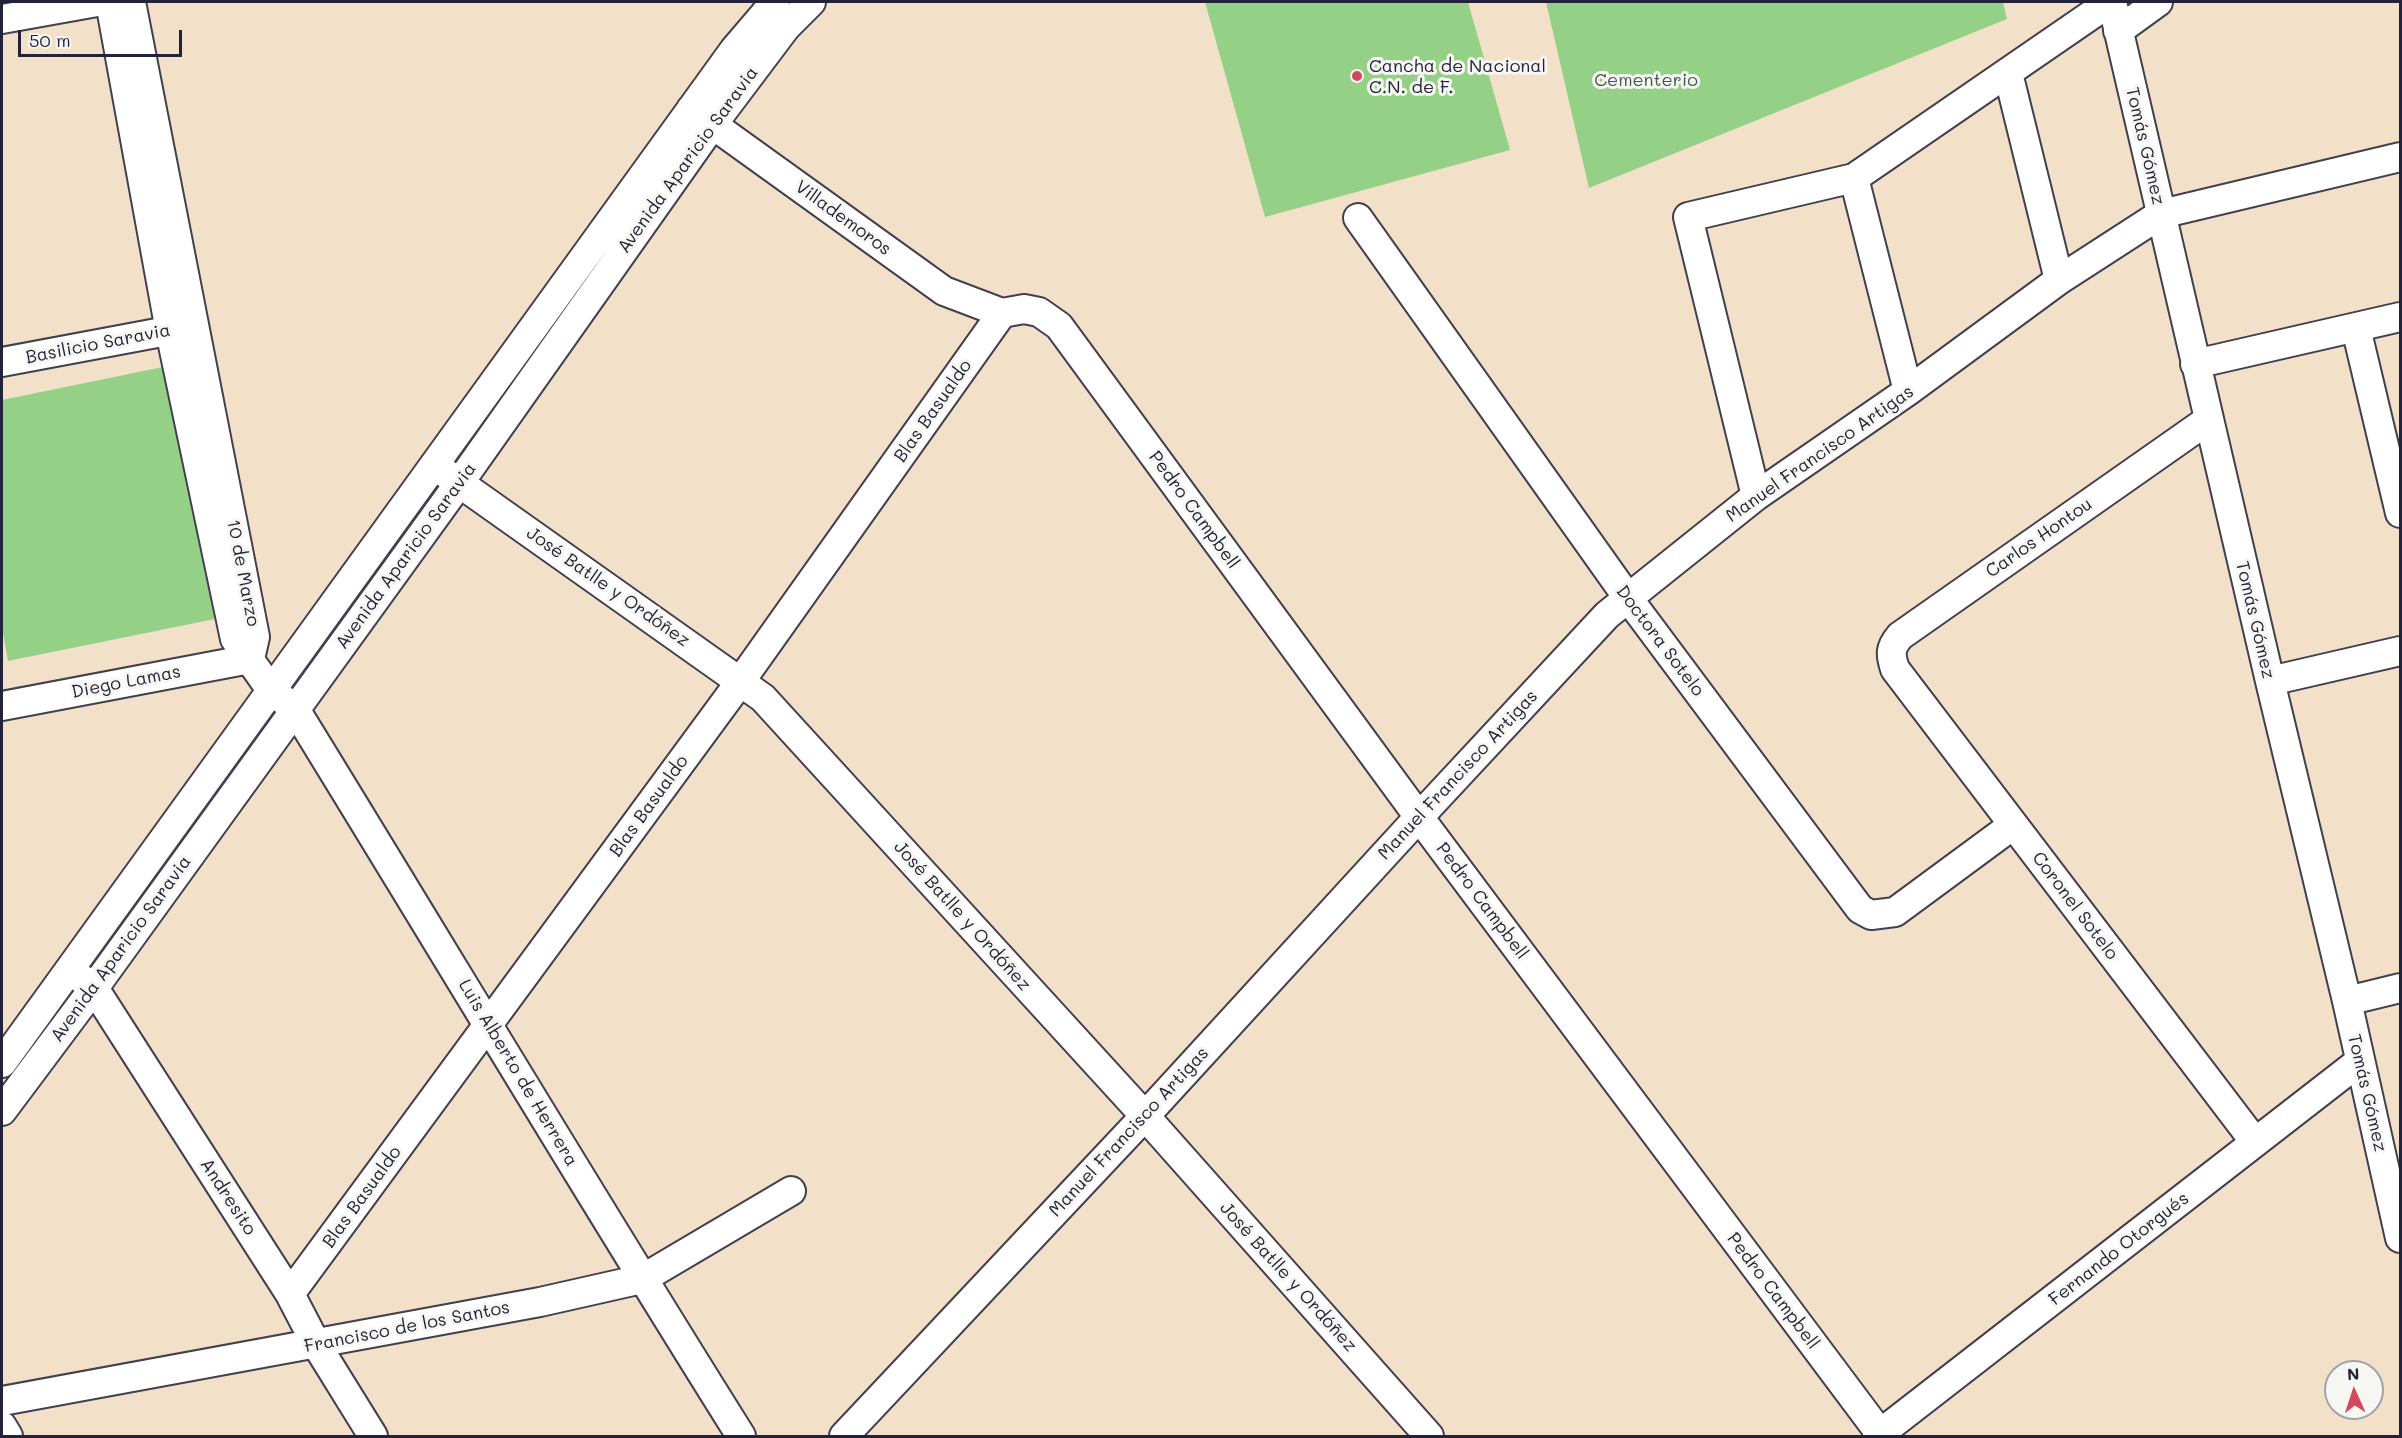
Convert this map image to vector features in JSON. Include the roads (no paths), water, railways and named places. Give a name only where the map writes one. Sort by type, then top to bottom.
[{"type":"street","points":[[2,19],[97,2]]},
{"type":"street","name":"10 de Marzo","points":[[110,2],[182,328],[255,637],[250,659]]},
{"type":"street","name":"10 de Marzo","points":[[130,2],[182,328]]},
{"type":"street","name":"Avenida Aparicio Saravia","points":[[2,1111],[94,988],[460,482],[702,117],[776,13],[811,2]]},
{"type":"street","points":[[1756,496],[1688,217],[1854,178],[2111,2]]},
{"type":"street","name":"Tomás Gómez","points":[[2111,2],[2347,1001],[2400,1238]]},
{"type":"street","points":[[2118,31],[2158,2]]},
{"type":"street","points":[[2008,73],[2059,280]]},
{"type":"street","name":"Avenida Aparicio Saravia","points":[[5,1053],[69,970],[434,465],[702,117]]},
{"type":"street","name":"Villademoros","points":[[702,117],[944,291],[1002,313]]},
{"type":"street","name":"Manuel Francisco Artigas","points":[[844,1437],[1145,1116],[1607,615],[1756,496],[1908,391],[2059,280],[2161,214],[2400,157]]},
{"type":"street","points":[[1854,178],[1908,391]]},
{"type":"street","name":"Doctora Sotelo","points":[[1358,218],[1628,598],[1860,909],[1871,915],[1895,912],[2013,825]]},
{"type":"street","name":"Pedro Campbell","points":[[1002,313],[1024,309],[1039,312],[1059,326],[1419,817],[1880,1436]]},
{"type":"street","name":"Blas Basualdo","points":[[290,1294],[740,682],[1002,313]]},
{"type":"street","points":[[2195,364],[2400,317]]},
{"type":"street","name":"Basilicio Saravia","points":[[2,362],[182,328]]},
{"type":"street","points":[[2356,328],[2400,513]]},
{"type":"street","name":"Carlos Hontou","points":[[1895,669],[1891,646],[1900,636],[2208,420]]},
{"type":"street","name":"José Batlle y Ordóñez","points":[[434,465],[763,698],[1145,1116],[1429,1437]]},
{"type":"street","points":[[2270,681],[2400,651]]},
{"type":"street","points":[[250,659],[270,690],[295,709]]},
{"type":"street","name":"Diego Lamas","points":[[2,705],[250,659]]},
{"type":"street","name":"Coronel Sotelo","points":[[1895,669],[2256,1142]]},
{"type":"street","name":"Luis Alberto de Herrera","points":[[295,709],[489,1024],[642,1279],[741,1437]]},
{"type":"street","name":"Andresito","points":[[69,970],[94,988],[290,1294],[316,1344],[373,1437]]},
{"type":"street","points":[[2347,1001],[2400,988]]},
{"type":"street","points":[[5,1053],[37,1062]]},
{"type":"street","name":"Fernando Otorgués","points":[[1880,1436],[2360,1062]]},
{"type":"street","name":"Francisco de los Santos","points":[[2,1401],[540,1302],[642,1279],[791,1191]]},
{"type":"street","points":[[2,1426],[8,1437]]},
{"type":"place","name":"Cancha de Nacional C.N. de F.","points":[[1357,76]]},
{"type":"park label","name":"Cementerio","points":[[1646,80]]}]
